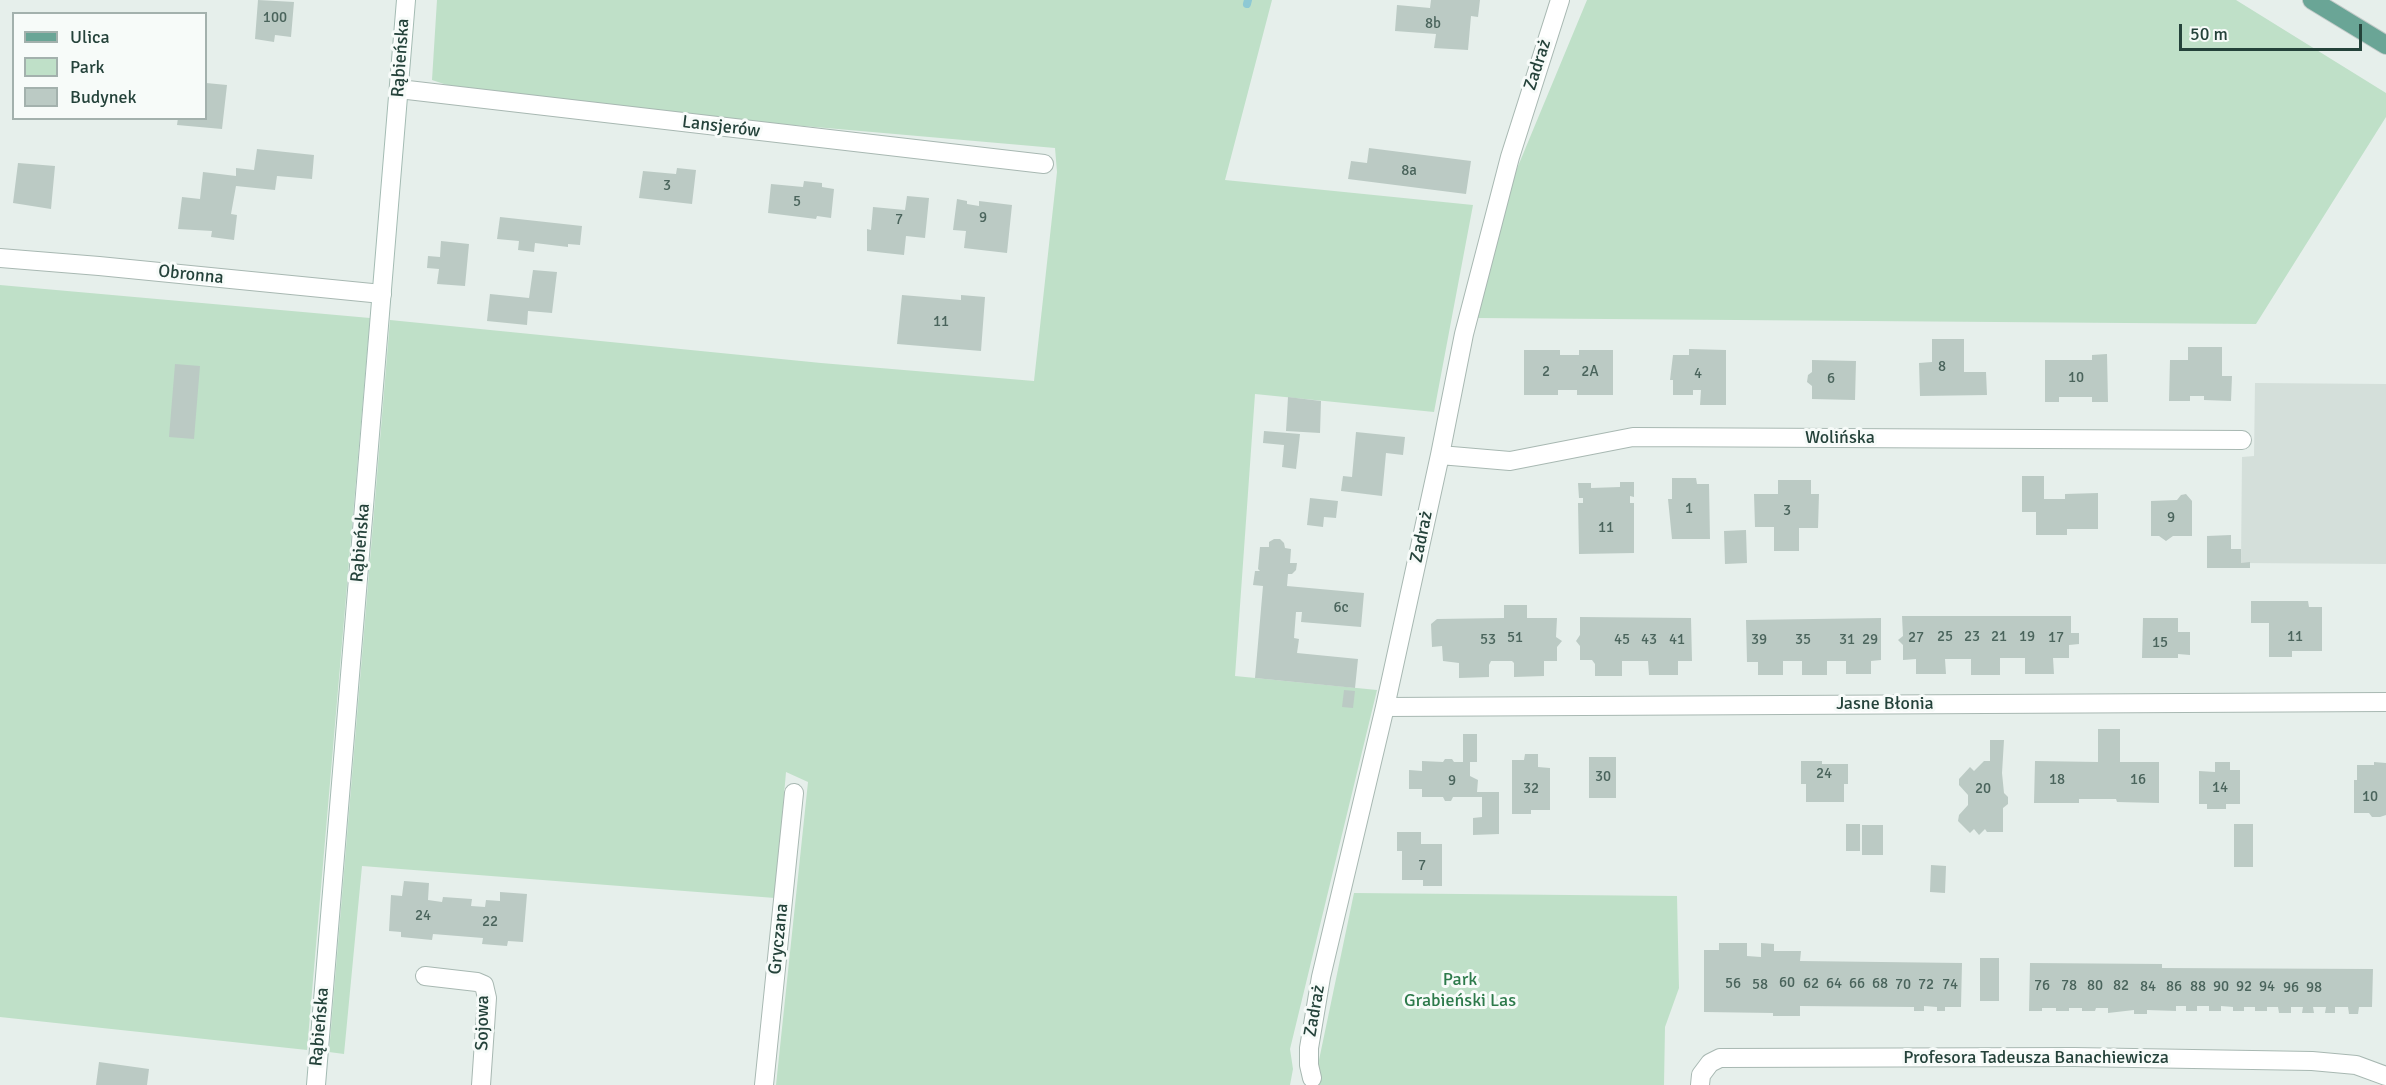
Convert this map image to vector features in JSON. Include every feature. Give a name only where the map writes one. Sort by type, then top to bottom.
[{"type":"main road","points":[[2312,0],[2386,45]]},
{"type":"street","name":"Rąbieńska","points":[[316,1085],[406,0]]},
{"type":"street","name":"Zadraż","points":[[1312,1078],[1309,1048],[1321,977],[1385,707],[1464,334],[1510,157],[1560,0]]},
{"type":"street","name":"Lansjerów","points":[[399,89],[1044,164]]},
{"type":"street","name":"Obronna","points":[[0,258],[382,294]]},
{"type":"street","name":"Wolińska","points":[[1440,455],[1510,461],[1633,437],[2242,440]]},
{"type":"street","name":"Jasne Błonia","points":[[1385,707],[2386,702]]},
{"type":"street","name":"Gryczana","points":[[764,1085],[794,793]]},
{"type":"street","name":"Sojowa","points":[[425,976],[477,981],[484,985],[487,998],[481,1085]]},
{"type":"street","name":"Profesora Tadeusza Banachiewicza","points":[[1700,1085],[1701,1075],[1710,1063],[1720,1058],[2074,1057],[2312,1061],[2356,1065],[2386,1076]]},
{"type":"shaded area","points":[[2255,383],[2386,384],[2386,564],[2241,563],[2242,457],[2254,456]]},
{"type":"green space","points":[[437,0],[1272,0],[1225,180],[1473,205],[1434,412],[1255,394],[1235,676],[1377,690],[1290,1049],[1293,1069],[1290,1085],[776,1085],[808,782],[786,772],[775,898],[362,866],[344,1054],[329,1052],[390,320],[821,363],[1034,381],[1057,172],[1055,148],[712,118],[447,85],[432,80]]},
{"type":"green space","points":[[1587,0],[2236,0],[2386,93],[2386,117],[2256,324],[1476,318],[1511,183]]},
{"type":"green space","points":[[0,285],[370,318],[307,1050],[0,1017]]},
{"type":"green space","name":"Park Grabieński Las","points":[[1354,893],[1677,896],[1679,988],[1665,1027],[1664,1085],[1309,1085],[1319,1060]]},
{"type":"building","points":[[258,0],[294,2],[291,37],[275,35],[274,42],[255,39]]},
{"type":"building","points":[[1431,0],[1480,0],[1478,17],[1471,16],[1468,50],[1434,48],[1436,34],[1395,31],[1397,5],[1430,8]]},
{"type":"building","points":[[207,83],[227,85],[222,129],[177,125],[178,120],[207,120]]},
{"type":"building","points":[[1369,148],[1471,161],[1466,194],[1348,179],[1351,161],[1367,163]]},
{"type":"building","points":[[257,149],[314,155],[312,179],[277,176],[275,190],[236,186],[231,214],[237,215],[234,240],[211,237],[212,231],[178,229],[182,197],[200,199],[203,172],[236,176],[236,168],[254,170]]},
{"type":"building","points":[[18,163],[55,166],[51,209],[13,203]]},
{"type":"building","points":[[677,168],[696,170],[692,204],[639,198],[643,171],[676,174]]},
{"type":"building","points":[[804,181],[822,183],[822,187],[834,189],[831,218],[817,216],[816,219],[768,213],[771,184],[803,187]]},
{"type":"building","points":[[907,196],[929,198],[925,238],[906,236],[904,255],[867,251],[867,229],[871,230],[873,207],[905,210]]},
{"type":"building","points":[[957,199],[979,206],[979,201],[1012,205],[1007,253],[964,248],[966,231],[953,230]]},
{"type":"building","points":[[500,217],[582,226],[580,245],[568,244],[568,247],[535,243],[534,252],[518,250],[519,241],[497,239]]},
{"type":"building","points":[[441,241],[469,244],[465,286],[437,284],[439,269],[427,268],[428,256],[440,257]]},
{"type":"building","points":[[533,270],[557,272],[552,313],[528,311],[527,325],[487,321],[490,294],[529,298]]},
{"type":"building","points":[[902,295],[961,300],[961,295],[985,297],[981,351],[897,344]]},
{"type":"building","points":[[1932,339],[1964,339],[1964,372],[1986,372],[1987,395],[1920,396],[1919,363],[1932,362]]},
{"type":"building","points":[[2188,347],[2222,347],[2222,376],[2232,376],[2231,401],[2204,400],[2204,396],[2190,396],[2190,401],[2169,401],[2170,360],[2188,360]]},
{"type":"building","points":[[1689,349],[1726,350],[1726,405],[1700,405],[1701,390],[1693,390],[1693,395],[1673,395],[1673,380],[1670,380],[1673,355],[1689,355]]},
{"type":"building","points":[[1524,350],[1560,350],[1560,355],[1579,355],[1579,350],[1613,350],[1613,395],[1577,395],[1577,390],[1558,390],[1558,395],[1524,395]]},
{"type":"building","points":[[2107,354],[2108,402],[2092,402],[2092,397],[2059,397],[2059,402],[2045,402],[2045,360],[2092,360],[2092,355]]},
{"type":"building","points":[[1812,360],[1856,361],[1855,400],[1812,399],[1812,386],[1807,382],[1808,375],[1812,372]]},
{"type":"building","points":[[175,364],[200,366],[194,439],[169,437]]},
{"type":"building","points":[[1288,397],[1321,401],[1320,433],[1286,431]]},
{"type":"building","points":[[1264,431],[1300,434],[1296,469],[1282,467],[1284,445],[1263,443]]},
{"type":"building","points":[[1356,432],[1405,437],[1403,455],[1386,453],[1382,496],[1341,491],[1343,476],[1352,477]]},
{"type":"building","points":[[2022,476],[2044,476],[2044,499],[2065,499],[2065,494],[2098,493],[2098,529],[2067,529],[2067,535],[2036,535],[2036,512],[2022,512]]},
{"type":"building","points":[[1672,478],[1696,478],[1697,484],[1709,484],[1710,539],[1672,539],[1668,499],[1672,499]]},
{"type":"building","points":[[1778,480],[1811,480],[1811,494],[1819,494],[1818,528],[1799,528],[1799,551],[1774,551],[1774,527],[1755,527],[1754,494],[1778,494]]},
{"type":"building","points":[[1620,482],[1634,482],[1634,497],[1630,496],[1630,503],[1634,503],[1634,553],[1579,554],[1578,503],[1583,503],[1583,498],[1579,498],[1578,483],[1591,483],[1591,488],[1620,487]]},
{"type":"building","points":[[2186,494],[2192,501],[2192,536],[2173,536],[2166,541],[2159,536],[2151,536],[2151,501],[2177,500],[2181,495]]},
{"type":"building","points":[[1310,498],[1338,501],[1336,518],[1324,517],[1323,527],[1307,525]]},
{"type":"building","points":[[1746,530],[1747,563],[1725,564],[1724,531]]},
{"type":"building","points":[[2231,535],[2231,549],[2241,549],[2241,563],[2250,562],[2250,568],[2207,568],[2207,536]]},
{"type":"building","points":[[1280,539],[1285,548],[1291,549],[1290,563],[1297,563],[1296,570],[1288,574],[1287,586],[1364,593],[1361,627],[1301,622],[1302,612],[1296,612],[1294,638],[1299,639],[1297,653],[1358,659],[1355,688],[1255,678],[1263,586],[1253,585],[1255,571],[1260,571],[1258,569],[1260,547],[1269,547],[1269,542]]},
{"type":"building","points":[[2251,601],[2308,601],[2309,607],[2322,607],[2322,651],[2292,651],[2292,657],[2269,657],[2269,623],[2251,623]]},
{"type":"building","points":[[1504,605],[1527,605],[1527,618],[1557,618],[1556,637],[1562,641],[1557,647],[1557,661],[1544,661],[1544,676],[1514,677],[1512,661],[1491,661],[1489,677],[1459,678],[1459,663],[1443,661],[1442,646],[1432,647],[1431,624],[1437,619],[1504,618]]},
{"type":"building","points":[[1902,616],[2071,616],[2071,633],[2079,633],[2079,644],[2069,645],[2069,658],[2053,658],[2054,674],[2025,674],[2025,658],[2000,658],[2000,675],[1971,675],[1971,659],[1945,659],[1946,674],[1916,674],[1916,659],[1903,660],[1903,645],[1898,640],[1903,636]]},
{"type":"building","points":[[1580,617],[1691,618],[1692,661],[1678,661],[1678,675],[1649,675],[1648,661],[1622,661],[1622,676],[1595,676],[1595,664],[1592,660],[1580,660],[1580,646],[1576,641],[1580,635]]},
{"type":"building","points":[[1881,618],[1881,660],[1871,661],[1871,674],[1846,674],[1846,661],[1827,661],[1827,675],[1802,675],[1802,661],[1783,661],[1783,675],[1758,675],[1758,662],[1747,662],[1746,620]]},
{"type":"building","points":[[2143,618],[2178,618],[2178,632],[2190,632],[2190,655],[2178,654],[2178,658],[2142,658]]},
{"type":"building","points":[[1344,690],[1355,691],[1353,708],[1342,707]]},
{"type":"building","points":[[2098,729],[2120,729],[2120,762],[2159,762],[2159,803],[2117,802],[2116,799],[2079,799],[2079,803],[2034,803],[2035,761],[2098,762]]},
{"type":"building","points":[[1463,734],[1477,734],[1477,762],[1470,762],[1470,776],[1478,780],[1477,792],[1499,792],[1499,834],[1473,835],[1473,818],[1482,817],[1482,797],[1453,797],[1451,801],[1445,801],[1443,797],[1422,797],[1422,789],[1409,789],[1409,770],[1422,771],[1422,761],[1443,762],[1445,759],[1452,759],[1454,762],[1463,762]]},
{"type":"building","points":[[1990,740],[2004,740],[2002,773],[2004,793],[2008,797],[2008,804],[2003,808],[2003,832],[1987,832],[1985,829],[1979,835],[1974,829],[1970,833],[1958,821],[1959,815],[1968,805],[1968,795],[1959,785],[1959,779],[1970,767],[1974,771],[1984,761],[1990,761]]},
{"type":"building","points":[[1525,754],[1538,754],[1538,767],[1550,768],[1550,810],[1531,810],[1531,814],[1512,814],[1512,760],[1524,760]]},
{"type":"building","points":[[1589,757],[1616,757],[1616,798],[1589,798]]},
{"type":"building","points":[[1801,761],[1848,764],[1848,784],[1844,784],[1844,802],[1806,802],[1806,784],[1801,784]]},
{"type":"building","points":[[2215,762],[2230,762],[2230,770],[2240,770],[2240,804],[2226,804],[2226,809],[2207,809],[2207,804],[2199,804],[2199,771],[2215,772]]},
{"type":"building","points":[[2374,762],[2386,763],[2386,815],[2380,817],[2372,817],[2369,813],[2354,813],[2354,780],[2357,780],[2357,765],[2374,765]]},
{"type":"building","points":[[1846,824],[1860,824],[1860,851],[1846,851]]},
{"type":"building","points":[[2234,824],[2253,824],[2253,867],[2234,867]]},
{"type":"building","points":[[1862,825],[1883,825],[1883,855],[1862,855]]},
{"type":"building","points":[[1397,832],[1421,832],[1421,844],[1442,844],[1442,886],[1423,886],[1423,880],[1402,880],[1402,851],[1397,851]]},
{"type":"building","points":[[1931,865],[1946,866],[1945,893],[1930,892]]},
{"type":"building","points":[[404,881],[429,883],[428,900],[442,902],[443,897],[472,899],[471,906],[485,907],[486,900],[500,901],[500,892],[527,894],[523,942],[508,941],[507,946],[482,944],[483,938],[433,934],[432,940],[401,937],[401,932],[389,931],[391,895],[402,896]]},
{"type":"building","points":[[1719,943],[1747,943],[1747,956],[1761,957],[1761,943],[1774,944],[1774,951],[1801,951],[1800,961],[1962,963],[1961,1007],[1945,1007],[1945,1011],[1937,1011],[1937,1007],[1924,1006],[1924,1011],[1914,1011],[1914,1007],[1800,1006],[1800,1016],[1773,1016],[1773,1013],[1704,1012],[1704,950],[1719,950]]},
{"type":"building","points":[[1980,958],[1999,958],[1999,1001],[1980,1001]]},
{"type":"building","points":[[2030,963],[2162,964],[2162,968],[2373,969],[2372,1007],[2359,1007],[2358,1014],[2349,1014],[2348,1007],[2335,1007],[2335,1013],[2325,1013],[2326,1007],[2313,1007],[2314,1013],[2302,1013],[2303,1007],[2291,1007],[2291,1013],[2279,1013],[2278,1007],[2267,1007],[2267,1011],[2255,1011],[2255,1007],[2244,1007],[2244,1011],[2233,1011],[2233,1007],[2221,1006],[2221,1011],[2209,1011],[2209,1006],[2197,1006],[2197,1011],[2186,1011],[2186,1006],[2176,1006],[2176,1011],[2147,1010],[2147,1014],[2134,1014],[2134,1010],[2108,1013],[2108,1008],[2082,1011],[2082,1008],[2069,1008],[2069,1011],[2056,1011],[2056,1008],[2042,1008],[2042,1011],[2029,1011]]},
{"type":"building","points":[[99,1062],[149,1069],[147,1085],[96,1085]]},
{"type":"waterway","points":[[1247,4],[1248,0]]}]
